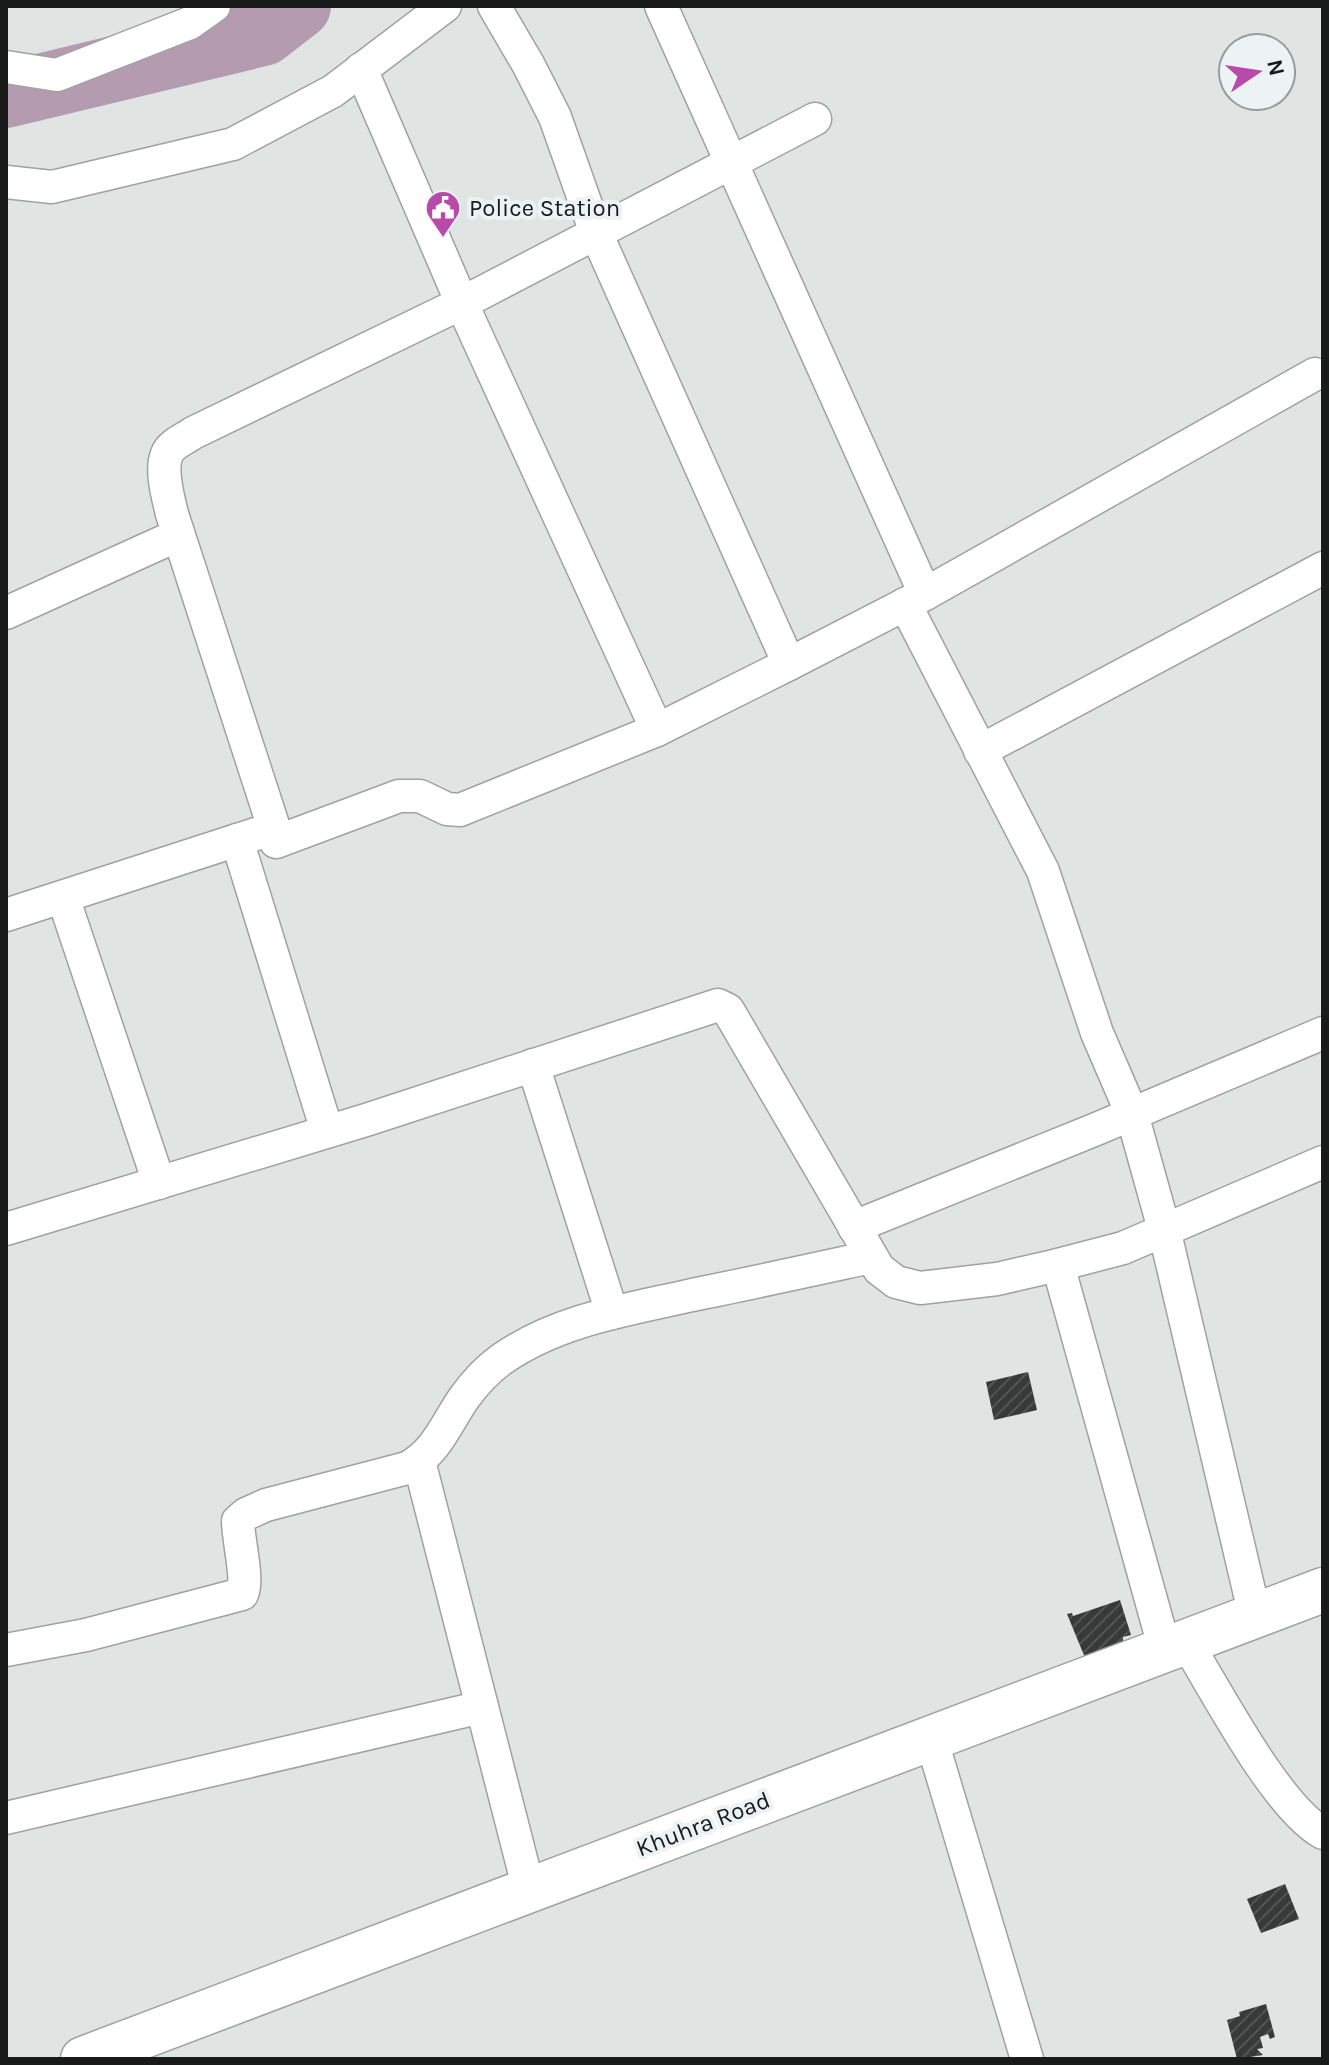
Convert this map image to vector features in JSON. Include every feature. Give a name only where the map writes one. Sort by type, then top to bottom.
[{"type":"main road","name":"Khuhra Road","points":[[83,2059],[1255,1616],[1319,1598]]},
{"type":"street","points":[[6,67],[57,75],[190,23],[214,6]]},
{"type":"street","points":[[6,182],[52,187],[233,144],[333,91],[445,6]]},
{"type":"street","points":[[494,6],[555,117],[596,233],[789,664]]},
{"type":"street","points":[[661,6],[731,163],[980,751],[1043,871],[1097,1033],[1132,1114],[1164,1229],[1255,1616]]},
{"type":"street","points":[[361,69],[462,303],[657,730]]},
{"type":"street","points":[[815,119],[462,303],[193,433],[173,446],[166,455],[166,482],[178,535],[276,842],[399,796],[420,796],[447,809],[460,810],[657,730],[915,599],[1315,374]]},
{"type":"street","points":[[6,613],[178,535]]},
{"type":"street","points":[[980,751],[1323,568]]},
{"type":"street","points":[[6,915],[274,828]]},
{"type":"street","points":[[237,840],[327,1131]]},
{"type":"street","points":[[63,897],[159,1183]]},
{"type":"street","points":[[6,1229],[327,1131],[718,1005],[728,1010],[871,1257],[879,1269],[896,1282],[920,1288],[997,1279],[1123,1248],[1323,1162]]},
{"type":"street","points":[[854,1227],[1323,1033]]},
{"type":"street","points":[[533,1065],[612,1313]]},
{"type":"street","points":[[6,1650],[86,1635],[242,1594],[247,1585],[238,1521],[246,1514],[266,1505],[407,1468],[419,1461],[438,1443],[464,1398],[483,1375],[540,1337],[612,1313],[871,1257]]},
{"type":"street","points":[[1058,1265],[1176,1646],[1277,1787],[1301,1816],[1323,1833]]},
{"type":"street","points":[[419,1461],[529,1890]]},
{"type":"street","points":[[6,1818],[482,1707]]},
{"type":"street","points":[[931,1738],[1027,2059]]},
{"type":"building","points":[[1028,1372],[1037,1410],[994,1420],[986,1382]]},
{"type":"building","points":[[1120,1600],[1131,1635],[1123,1637],[1123,1643],[1088,1665],[1067,1614],[1072,1613],[1073,1616]]},
{"type":"building","points":[[1285,1884],[1299,1919],[1261,1933],[1247,1899]]},
{"type":"building","points":[[1266,2004],[1275,2037],[1270,2039],[1268,2034],[1260,2037],[1263,2048],[1257,2049],[1263,2055],[1237,2059],[1227,2020],[1240,2016],[1239,2012]]},
{"type":"waterway","points":[[6,95],[263,33],[298,6]]},
{"type":"place","name":"Police Station","points":[[443,239]]}]
